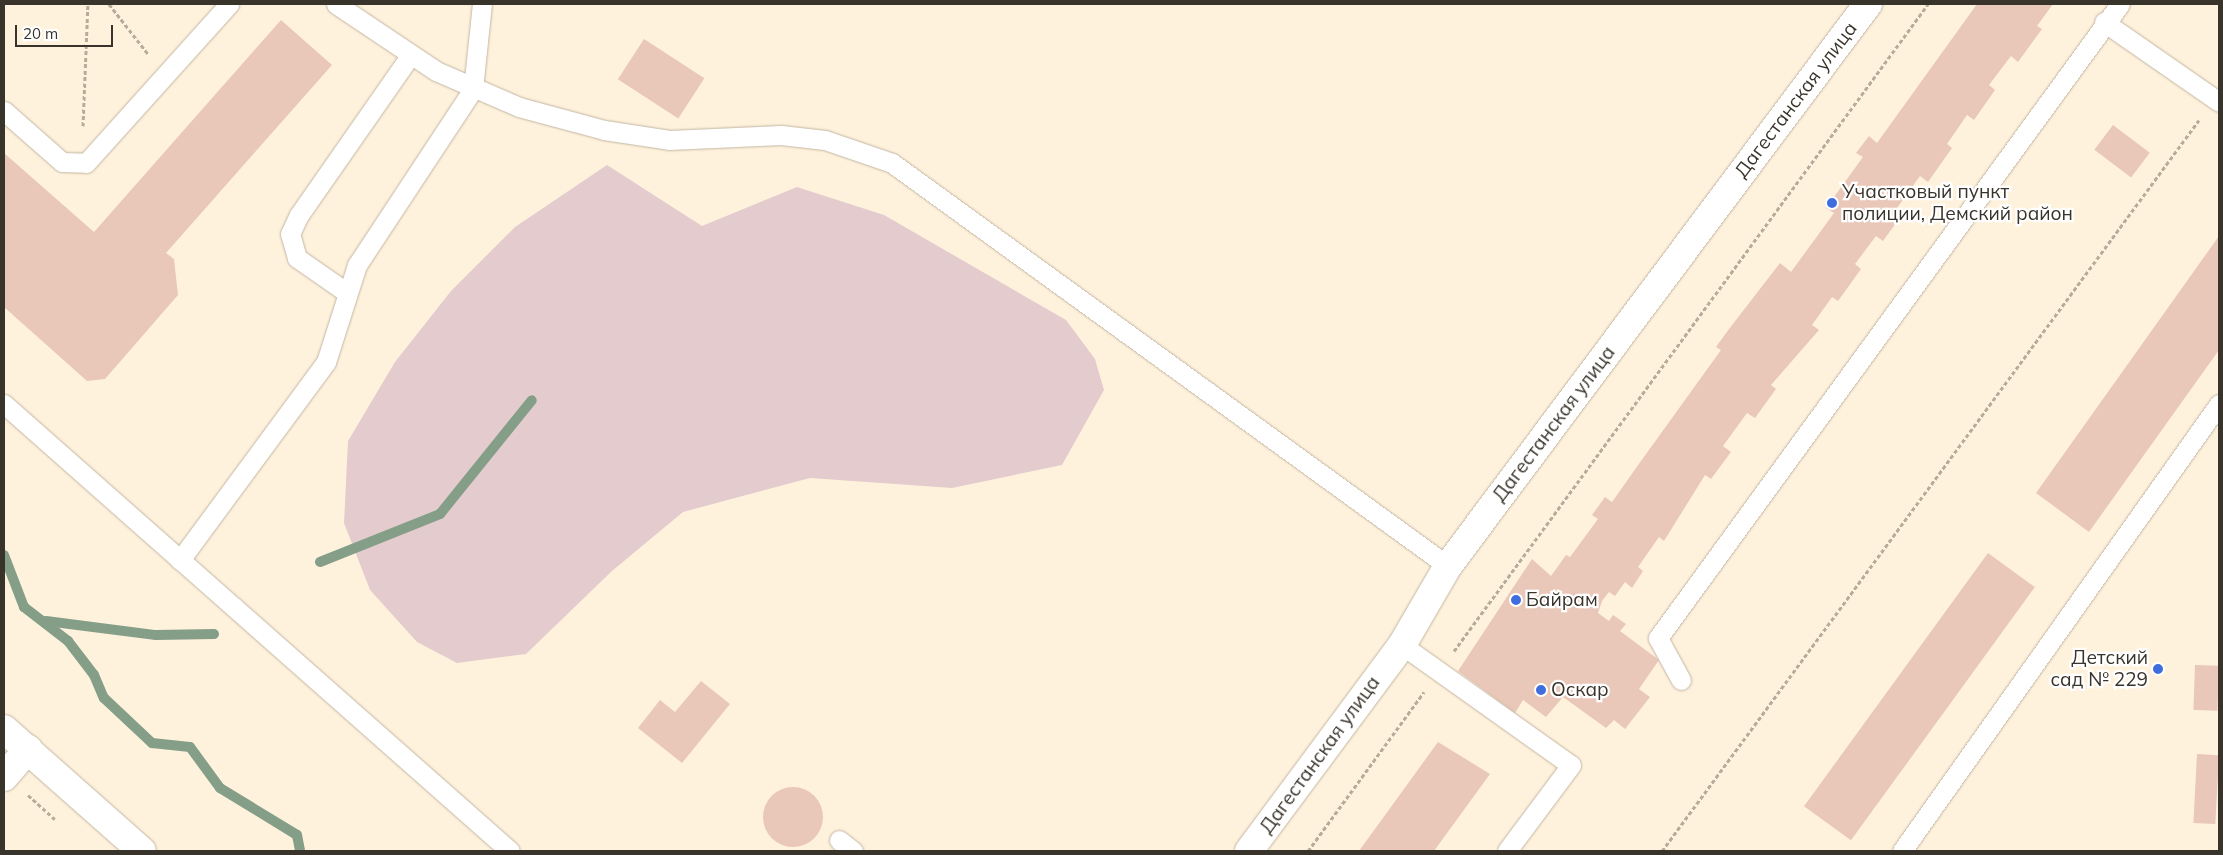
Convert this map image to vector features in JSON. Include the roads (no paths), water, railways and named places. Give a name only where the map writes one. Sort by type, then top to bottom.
[{"type":"street","name":"Дагестанская улица","points":[[1250,851],[1402,645],[1448,566],[1868,4]]},
{"type":"street","points":[[4,729],[142,851]]},
{"type":"street","points":[[4,777],[28,749]]},
{"type":"lane","points":[[4,111],[62,162],[81,165],[92,160],[229,4]]},
{"type":"lane","points":[[336,4],[410,56],[473,89],[519,107],[632,136],[669,140],[781,135],[833,142],[892,163],[1448,566]]},
{"type":"lane","points":[[180,560],[326,362],[346,292],[366,250],[473,89],[482,4]]},
{"type":"lane","points":[[1681,680],[1658,638],[2104,22],[2120,4]]},
{"type":"lane","points":[[2104,22],[2217,101]]},
{"type":"lane","points":[[346,292],[297,258],[290,234],[298,215],[410,56]]},
{"type":"lane","points":[[4,404],[510,851]]},
{"type":"lane","points":[[1902,851],[2219,404]]},
{"type":"lane","points":[[1402,645],[1438,674],[1571,765],[1507,851]]},
{"type":"waterway","points":[[320,562],[440,514],[532,400]]},
{"type":"waterway","points":[[4,555],[24,607],[68,641],[94,675],[104,698],[152,743],[190,747],[220,788],[297,835],[300,851]]},
{"type":"waterway","points":[[46,621],[156,635],[214,634]]},
{"type":"place","name":"Участковый пункт полиции, Демский район","points":[[1832,203]]},
{"type":"place","name":"Байрам","points":[[1516,600]]},
{"type":"place","name":"Детский сад № 229","points":[[2158,669]]},
{"type":"place","name":"Оскар","points":[[1541,690]]}]
